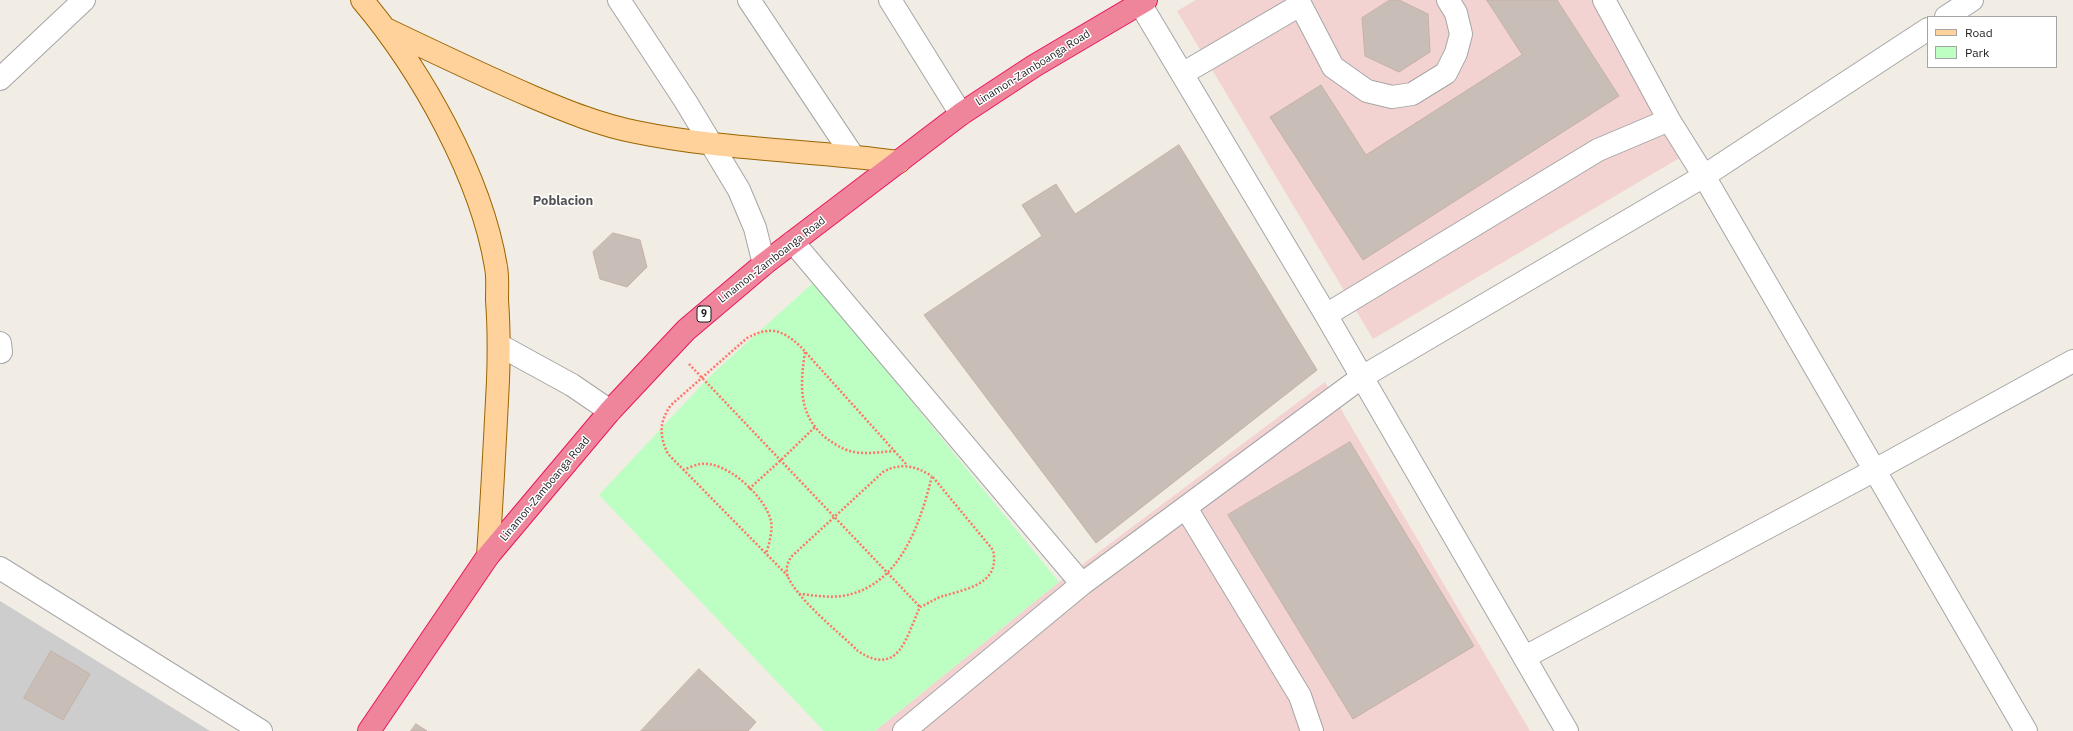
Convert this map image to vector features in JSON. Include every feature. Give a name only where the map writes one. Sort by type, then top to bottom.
[{"type":"highway","name":"Linamon-Zamboanga Road","points":[[369,731],[488,556],[610,411],[686,330],[764,264],[961,114],[1034,66],[1141,1]]},
{"type":"main road","points":[[362,0],[388,30],[430,99],[460,153],[482,206],[496,268],[499,345],[495,451],[488,556]]},
{"type":"main road","points":[[388,30],[494,80],[575,114],[634,132],[712,145],[853,156],[899,162]]},
{"type":"street","points":[[0,79],[84,0]]},
{"type":"street","points":[[619,0],[712,145],[739,190],[755,228],[764,264]]},
{"type":"street","points":[[748,0],[853,156]]},
{"type":"street","points":[[890,0],[961,114]]},
{"type":"street","points":[[1182,74],[1299,2],[1333,67],[1367,90],[1392,97],[1412,94],[1446,73],[1456,53],[1461,34],[1456,13],[1448,0]]},
{"type":"street","points":[[1604,0],[1669,120],[1704,176],[2026,731]]},
{"type":"street","points":[[1948,16],[1972,0]]},
{"type":"street","points":[[1141,1],[1182,74],[1326,314],[1567,731]]},
{"type":"street","points":[[904,731],[1082,584],[1362,377],[1704,176],[1927,30]]},
{"type":"street","points":[[1326,314],[1598,150],[1669,120]]},
{"type":"street","points":[[793,242],[1082,584]]},
{"type":"street","points":[[499,345],[572,385],[610,411]]},
{"type":"street","points":[[1525,657],[1875,470],[2073,361]]},
{"type":"street","points":[[1186,508],[1300,696],[1312,731]]},
{"type":"street","points":[[0,568],[261,731]]},
{"type":"path","points":[[788,577],[787,564],[791,557],[883,472],[894,466],[907,466],[920,469],[932,476],[988,542],[993,550],[996,563],[984,581],[920,607],[902,646],[890,659],[883,661],[868,658],[858,651],[799,594],[788,577],[668,454],[664,445],[662,423],[664,415],[671,405],[747,338],[759,332],[772,330],[788,335],[805,352],[907,466]]},
{"type":"path","points":[[671,345],[920,607]]},
{"type":"path","points":[[805,352],[802,376],[802,394],[808,414],[815,427],[834,444],[850,451],[894,451]]},
{"type":"path","points":[[749,488],[815,427]]},
{"type":"path","points":[[683,470],[700,464],[716,465],[730,471],[749,488],[764,507],[771,521],[771,537],[766,554]]},
{"type":"path","points":[[799,594],[841,596],[864,590],[887,572],[905,552],[911,540],[932,476]]},
{"type":"shaded area","points":[[1196,0],[1599,0],[1688,153],[1373,339],[1177,11]]},
{"type":"shaded area","points":[[1325,382],[1530,731],[875,731],[1059,582]]},
{"type":"shaded area","points":[[0,601],[210,731],[0,731]]},
{"type":"green space","points":[[814,282],[1059,582],[875,731],[824,731],[599,495],[710,376]]},
{"type":"building","points":[[1390,0],[1399,0],[1428,14],[1430,52],[1399,72],[1365,56],[1362,18]]},
{"type":"building","points":[[1487,0],[1557,0],[1619,96],[1363,260],[1270,117],[1321,85],[1366,155],[1522,55]]},
{"type":"building","points":[[1179,145],[1317,370],[1096,543],[924,315],[1042,236],[1022,205],[1056,184],[1075,214]]},
{"type":"building","points":[[613,233],[640,240],[647,267],[627,287],[600,279],[593,252]]},
{"type":"building","points":[[1350,442],[1474,646],[1353,719],[1228,515]]},
{"type":"building","points":[[51,651],[90,674],[63,720],[24,698]]},
{"type":"building","points":[[699,669],[756,722],[748,731],[641,731]]},
{"type":"building","points":[[416,724],[427,731],[411,731]]},
{"type":"district","name":"Poblacion","points":[[563,201]]}]
